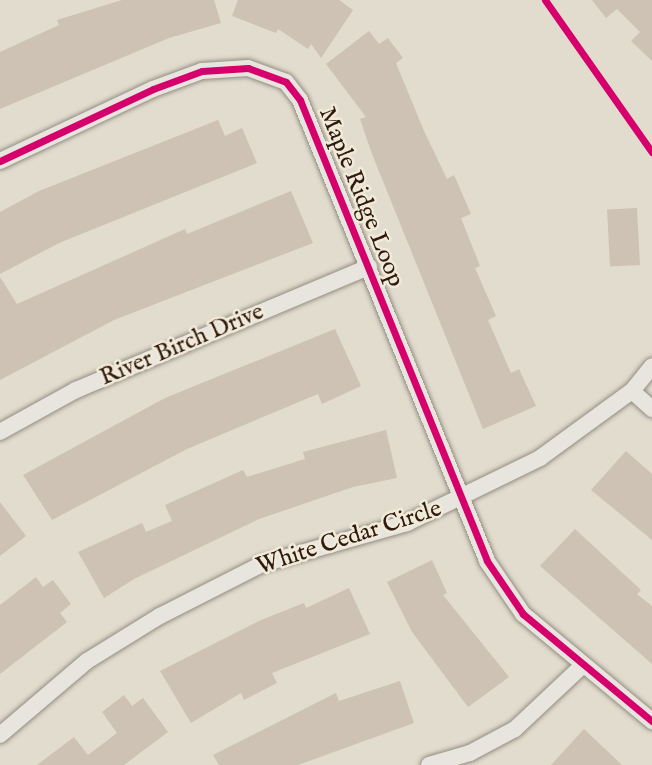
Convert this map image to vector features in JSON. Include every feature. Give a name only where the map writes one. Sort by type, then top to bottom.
[{"type":"street","name":"Maple Ridge Loop","points":[[0,161],[153,89],[202,71],[248,68],[286,82],[300,100],[487,561],[523,614],[582,666],[652,721]]},
{"type":"street","name":"River Birch Drive","points":[[0,432],[76,390],[369,267]]},
{"type":"street","name":"White Cedar Circle","points":[[0,735],[87,661],[160,616],[250,570],[407,523],[463,499],[540,458],[632,391],[652,366]]},
{"type":"street","points":[[632,391],[652,408]]},
{"type":"street","points":[[429,765],[470,753],[515,729],[582,666]]},
{"type":"building","points":[[122,0],[214,0],[221,23],[169,38],[0,109],[0,52],[59,25],[57,20]]},
{"type":"building","points":[[238,0],[339,0],[353,10],[321,58],[311,44],[308,49],[278,29],[276,33],[232,16]]},
{"type":"building","points":[[592,0],[652,0],[652,61],[631,41],[640,32],[617,9],[606,18]]},
{"type":"building","points":[[369,31],[379,44],[388,38],[403,58],[396,63],[424,131],[447,179],[454,175],[471,214],[461,218],[480,266],[475,268],[496,316],[488,320],[511,373],[519,369],[536,406],[483,429],[372,154],[360,119],[366,117],[326,64]]},
{"type":"building","points":[[218,120],[225,136],[242,128],[257,163],[59,243],[0,274],[0,212],[39,191]]},
{"type":"building","points":[[291,191],[313,243],[114,320],[0,380],[0,277],[17,304],[185,229],[187,234]]},
{"type":"building","points":[[637,208],[640,265],[610,266],[607,210]]},
{"type":"building","points":[[335,329],[361,386],[322,404],[318,394],[187,449],[52,520],[23,475],[165,398]]},
{"type":"building","points":[[386,430],[397,478],[353,487],[259,519],[134,579],[104,598],[78,552],[142,523],[146,532],[172,521],[165,505],[243,470],[247,477],[305,459],[303,452]]},
{"type":"building","points":[[626,451],[652,474],[652,540],[591,490]]},
{"type":"building","points":[[0,502],[26,536],[0,556]]},
{"type":"building","points":[[575,529],[641,590],[637,594],[652,606],[652,664],[540,566]]},
{"type":"building","points":[[432,560],[447,593],[443,595],[509,677],[468,707],[412,632],[387,582]]},
{"type":"building","points":[[36,577],[43,587],[53,580],[71,604],[60,613],[67,622],[0,674],[0,605]]},
{"type":"building","points":[[349,588],[370,634],[272,673],[277,683],[244,700],[241,693],[191,723],[160,671],[261,620],[304,603],[306,608]]},
{"type":"building","points":[[400,681],[414,723],[298,765],[219,765],[213,755],[336,693],[339,701]]},
{"type":"building","points":[[124,695],[132,706],[143,698],[168,732],[124,765],[37,765],[74,737],[88,755],[117,733],[102,712]]},
{"type":"building","points":[[584,729],[622,765],[551,765]]},
{"type":"cycle path","points":[[545,0],[652,152]]},
{"type":"cycle path","points":[[0,161],[153,89],[202,71],[248,68],[286,82],[300,100],[487,561],[523,614],[652,721]]}]
